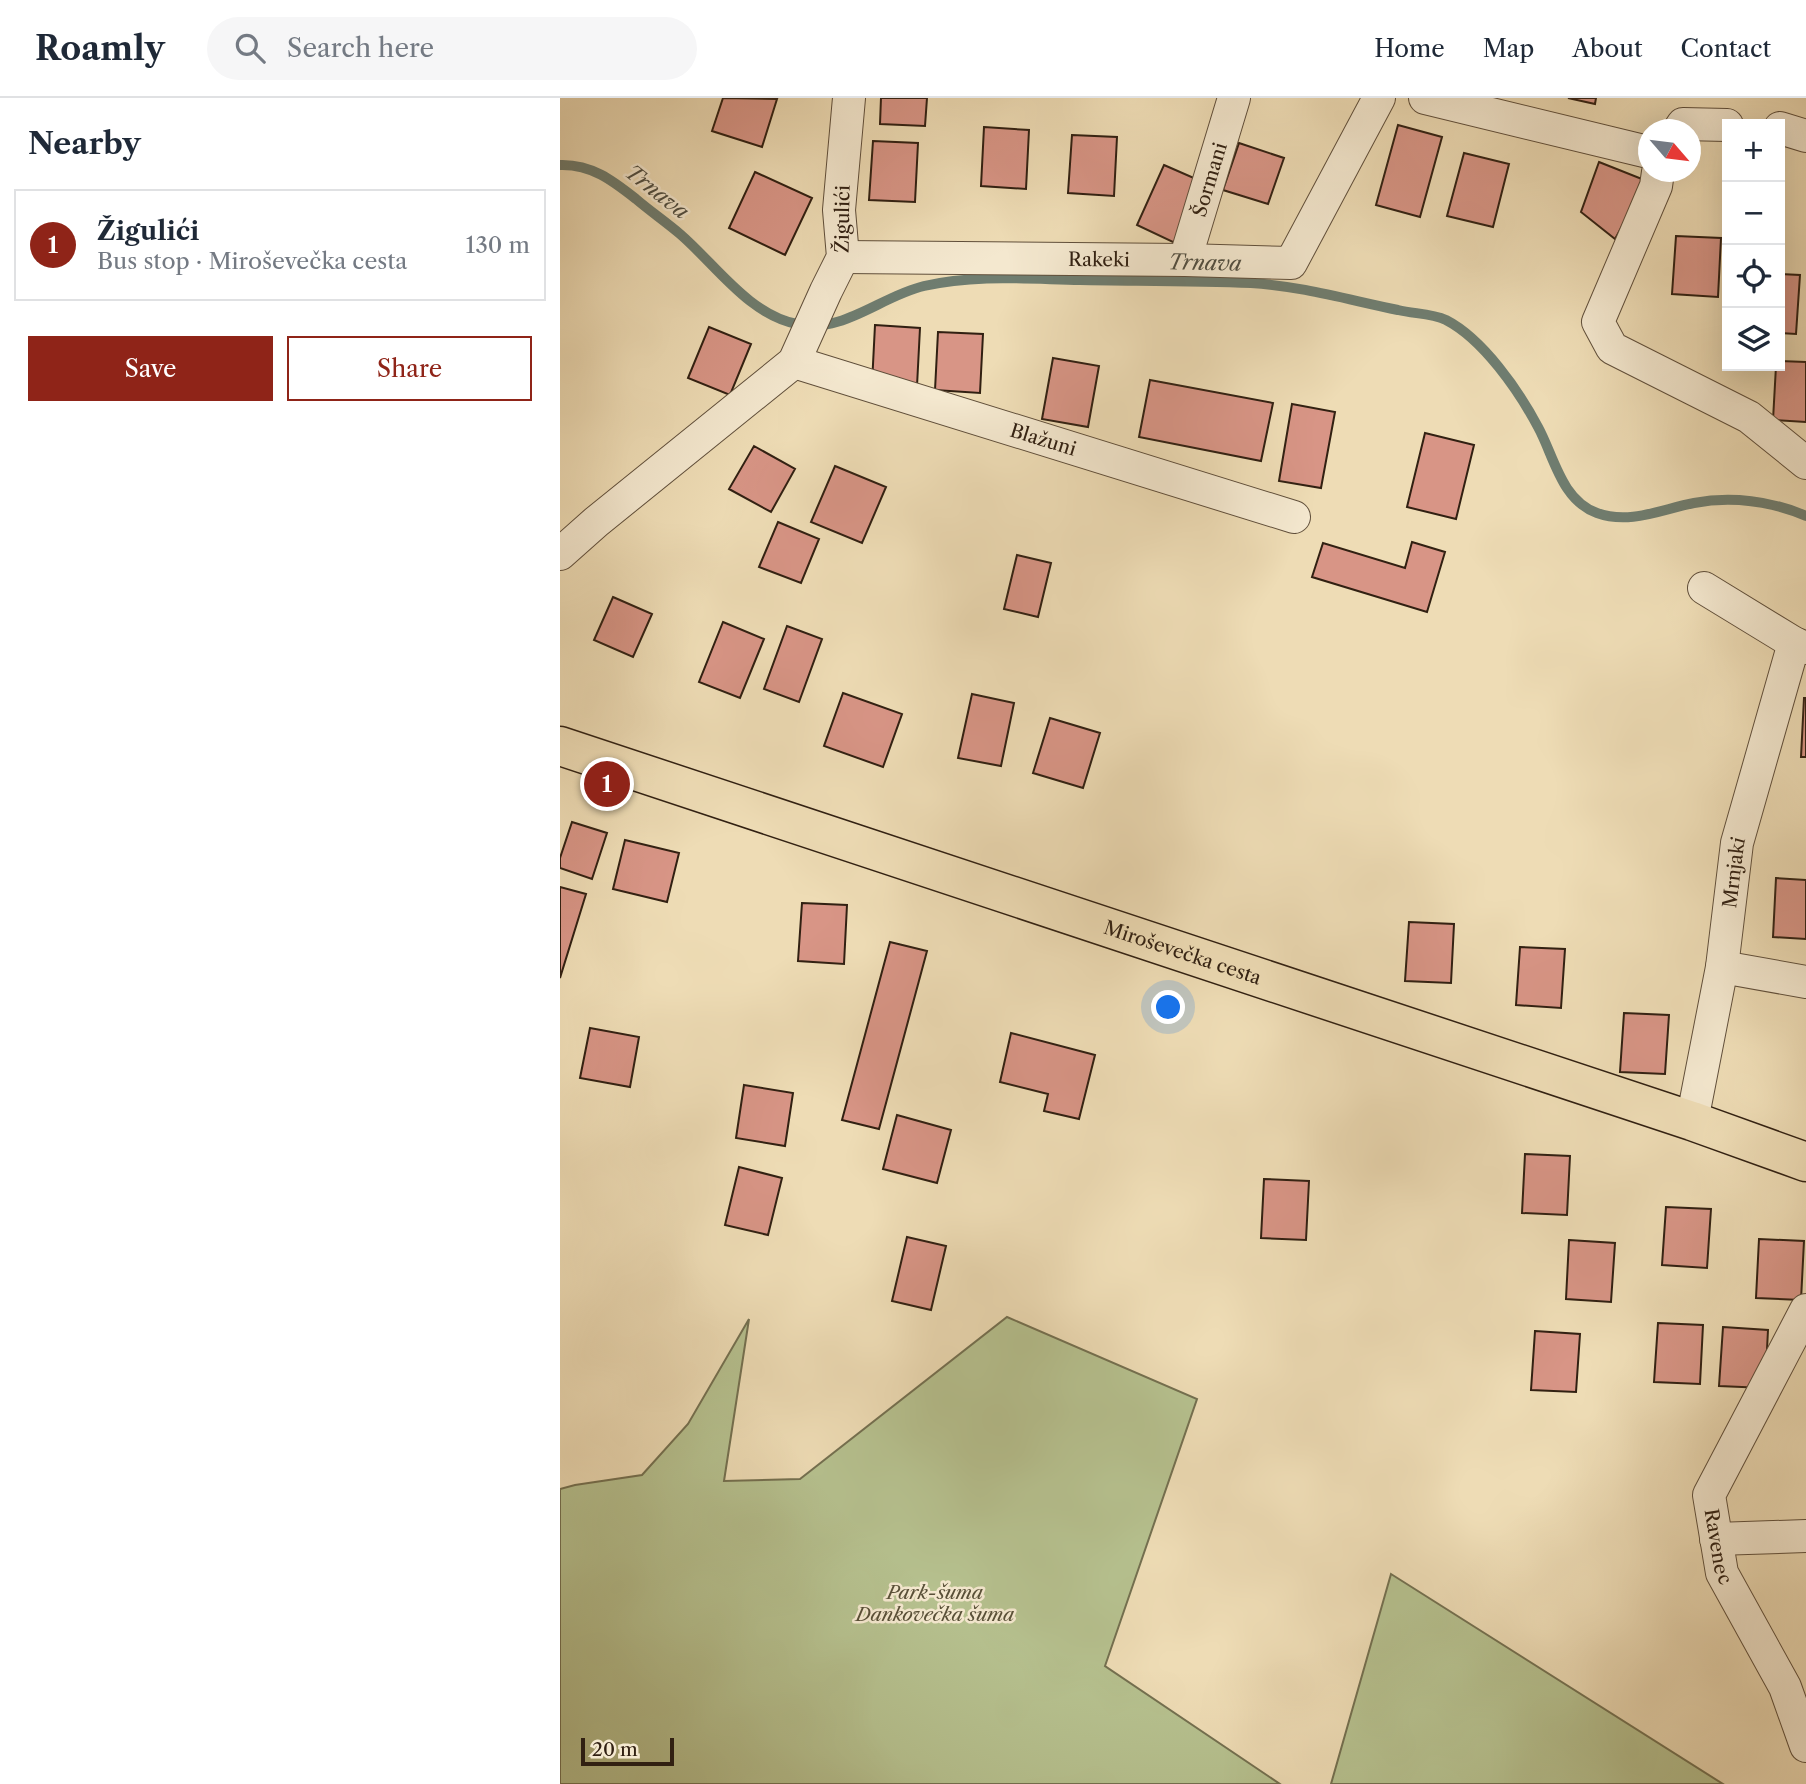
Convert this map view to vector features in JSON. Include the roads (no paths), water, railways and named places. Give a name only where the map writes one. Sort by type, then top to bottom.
[{"type":"main road","name":"Miroševečka cesta","points":[[560,746],[1692,1121],[1806,1162]]},
{"type":"street","name":"Žigulići","points":[[560,554],[797,356],[844,257],[839,210],[849,98]]},
{"type":"street","name":"Šormani","points":[[1185,260],[1234,98]]},
{"type":"street","name":"Rakeki","points":[[844,257],[1291,263],[1379,98]]},
{"type":"street","points":[[1425,98],[1638,150]]},
{"type":"street","points":[[1683,117],[1722,124]]},
{"type":"street","points":[[1785,130],[1806,136]]},
{"type":"street","points":[[1657,182],[1598,322],[1612,348],[1749,417],[1806,463]]},
{"type":"street","name":"Blažuni","points":[[797,356],[1294,517]]},
{"type":"street","points":[[1704,588],[1800,645]]},
{"type":"street","name":"Mrnjaki","points":[[1692,1121],[1722,967],[1737,843],[1800,645]]},
{"type":"street","points":[[1722,967],[1806,982]]},
{"type":"street","name":"Ravenec","points":[[1806,1310],[1709,1495],[1722,1573],[1785,1687],[1806,1746]]},
{"type":"street","points":[[1716,1539],[1806,1536]]},
{"type":"waterway","name":"Trnava","points":[[560,165],[582,167],[610,180],[680,234],[748,299],[780,319],[797,324],[830,324],[924,286],[1002,278],[1251,283],[1307,290],[1434,316],[1460,329],[1499,367],[1530,413],[1567,488],[1585,507],[1609,516],[1634,517],[1694,503],[1737,500],[1779,507],[1806,516]]},
{"type":"place","name":"Žigulići","points":[[607,784]]},
{"type":"park label","name":"Park-šuma Dankovečka šuma","points":[[935,1603]]}]
